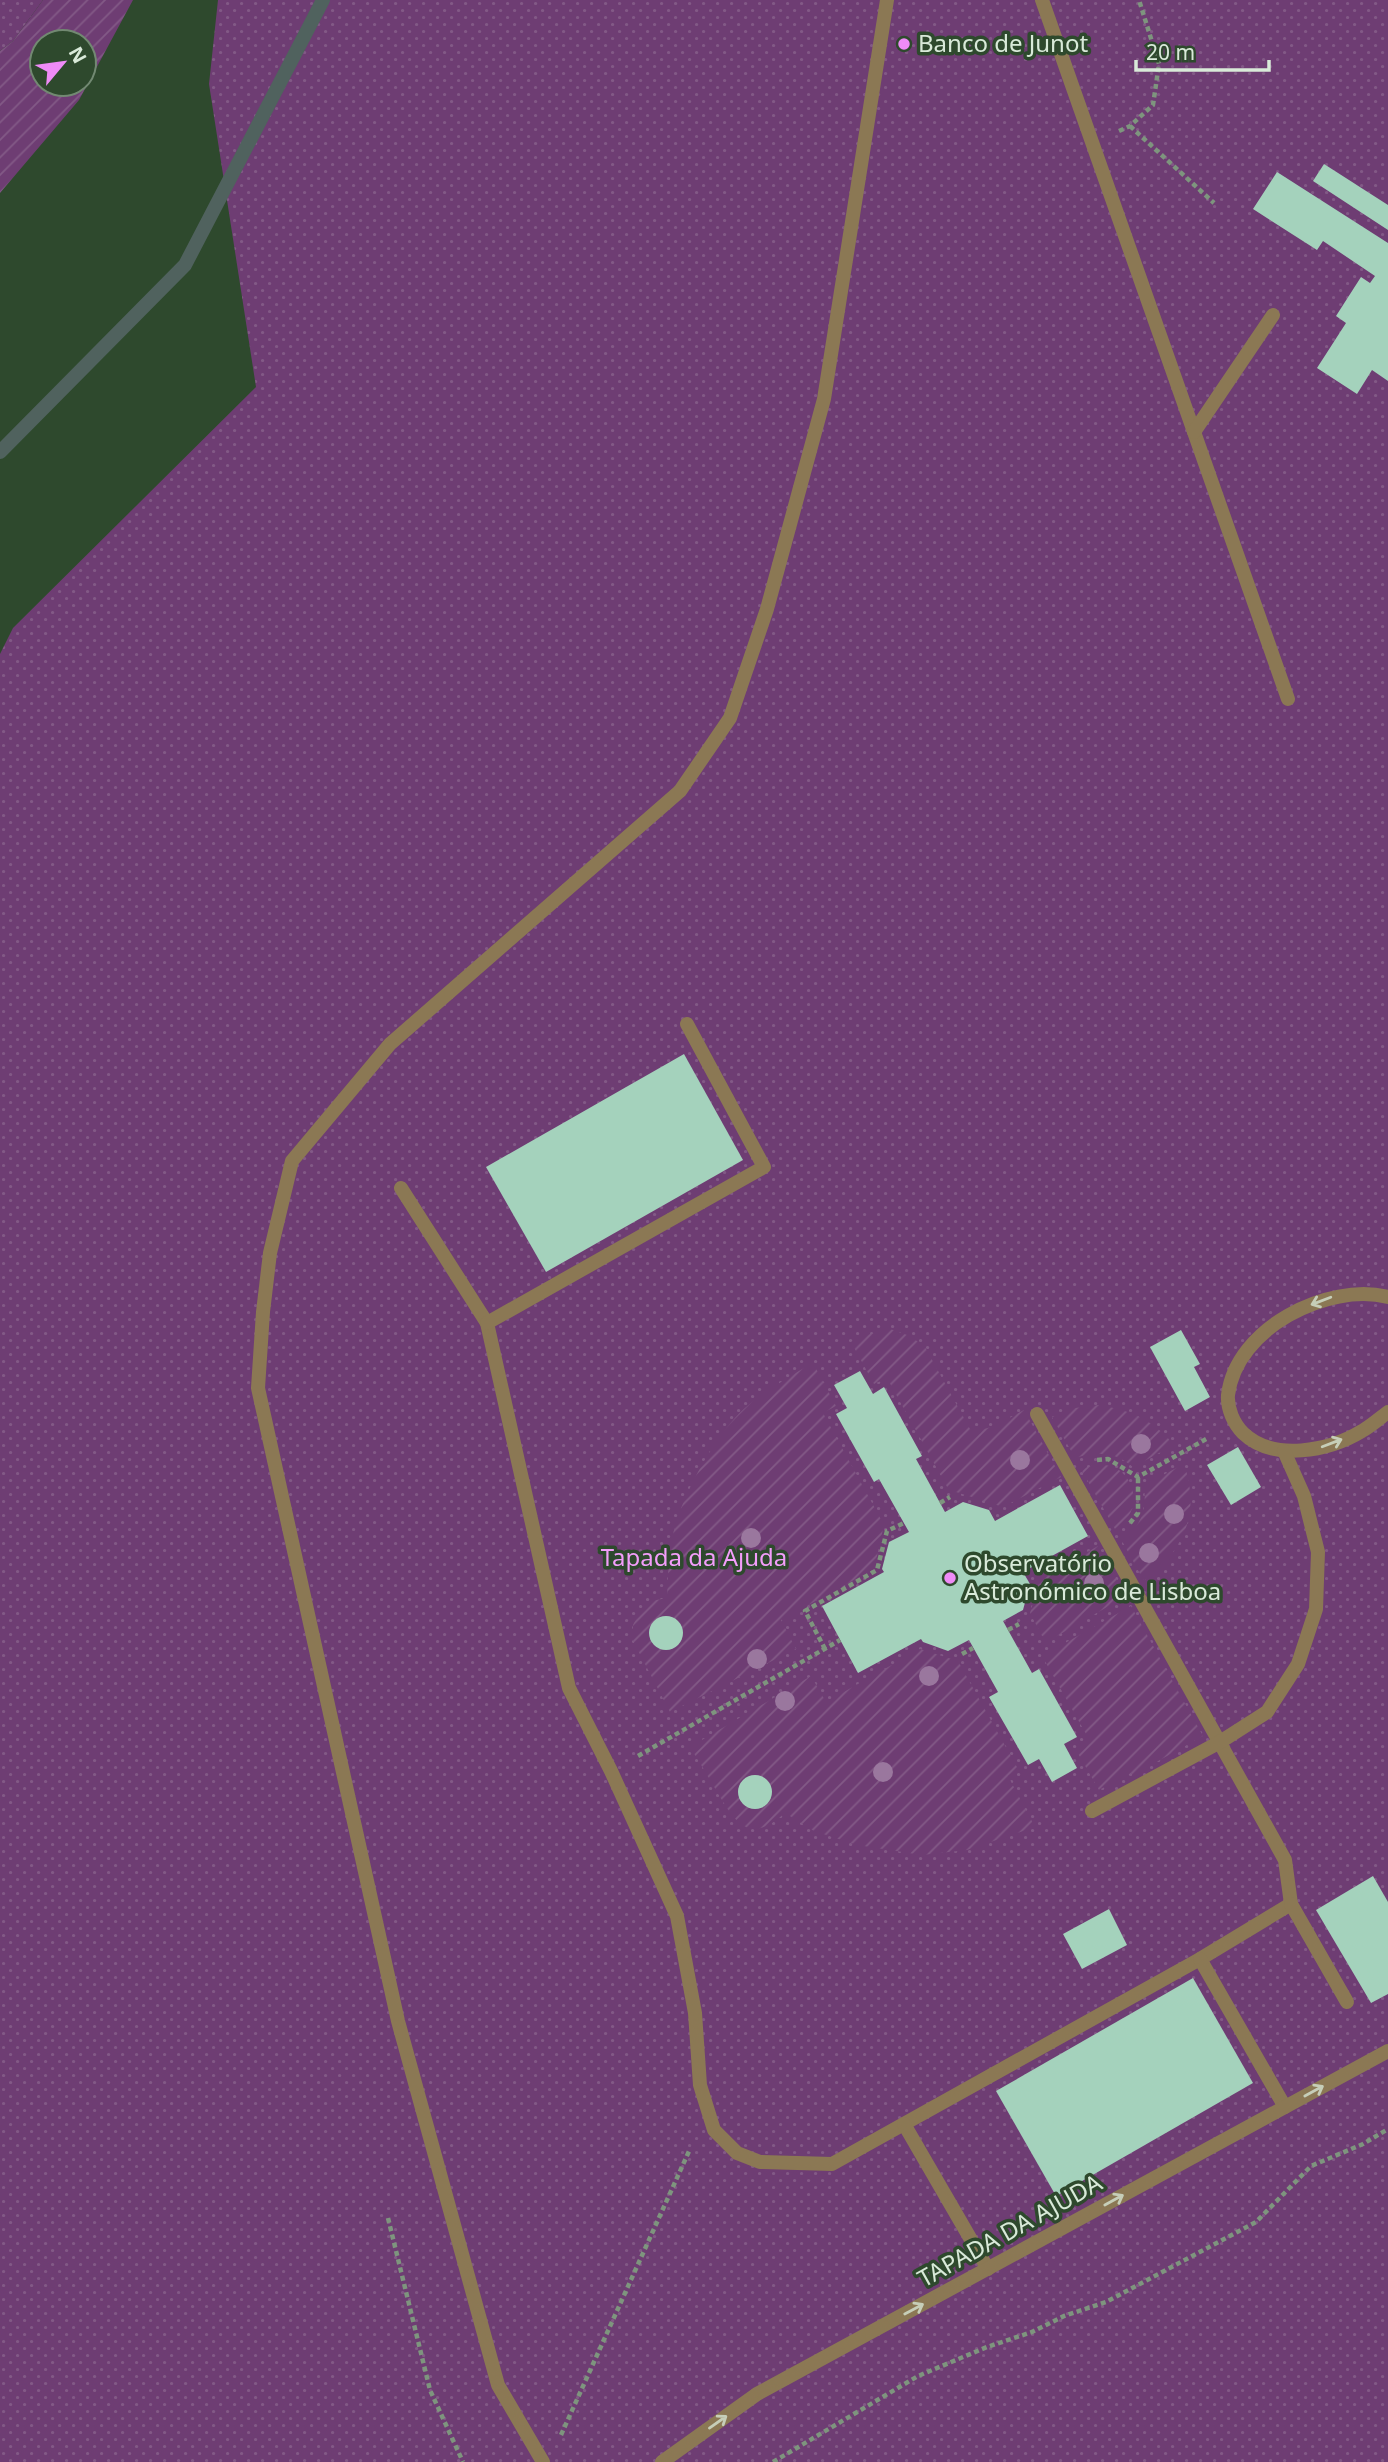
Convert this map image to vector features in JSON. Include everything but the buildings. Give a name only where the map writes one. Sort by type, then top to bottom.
[{"type":"street","points":[[543,2462],[498,2385],[398,2021],[258,1388],[270,1253],[292,1161],[390,1044],[680,791],[730,718],[767,609],[824,399],[887,0]]},
{"type":"street","points":[[1042,0],[1288,699]]},
{"type":"street","points":[[1194,432],[1273,314]]},
{"type":"street","points":[[487,1323],[764,1167],[687,1024]]},
{"type":"street","points":[[401,1188],[487,1323],[569,1688],[677,1916],[695,2013],[700,2085],[714,2130],[737,2153],[760,2162],[832,2164],[1200,1959],[1291,1904]]},
{"type":"street","points":[[1388,1297],[1370,1293],[1332,1296],[1294,1311],[1260,1336],[1237,1366],[1228,1396],[1234,1424],[1254,1443],[1284,1451],[1322,1448],[1361,1432],[1388,1412]]},
{"type":"street","points":[[1037,1413],[1285,1860],[1291,1904],[1347,2002]]},
{"type":"street","points":[[1092,1811],[1220,1742],[1267,1712],[1298,1664],[1316,1609],[1318,1552],[1304,1496],[1284,1451]]},
{"type":"street","points":[[1200,1959],[1285,2107]]},
{"type":"street","name":"TAPADA DA AJUDA","points":[[662,2462],[757,2394],[1388,2051]]},
{"type":"street","points":[[904,2124],[988,2269]]},
{"type":"path","points":[[1092,141],[1130,126],[1153,105],[1159,64],[1139,0]]},
{"type":"path","points":[[1130,126],[1214,203]]},
{"type":"path","points":[[1068,1469],[1087,1462],[1108,1459],[1138,1477],[1234,1424]]},
{"type":"path","points":[[940,1503],[950,1497]]},
{"type":"path","points":[[825,1649],[805,1611],[877,1570],[887,1531],[904,1522]]},
{"type":"path","points":[[1008,1630],[1019,1624]]},
{"type":"path","points":[[611,1772],[840,1640]]},
{"type":"path","points":[[962,1654],[973,1648]]},
{"type":"path","points":[[560,2437],[707,2110]]},
{"type":"path","points":[[773,2462],[919,2376],[987,2347],[1032,2332],[1064,2316],[1105,2302],[1256,2222],[1311,2166],[1363,2144],[1388,2129]]},
{"type":"path","points":[[388,2218],[430,2390],[463,2462]]},
{"type":"green space","points":[[0,0],[43,0],[13,41],[0,51]]},
{"type":"green space","points":[[43,0],[133,0],[98,65],[98,28],[28,28],[28,98],[80,98],[0,193],[0,51],[13,41]]},
{"type":"green space","name":"Tapada da Ajuda","points":[[218,0],[1388,0],[1388,2462],[0,2462],[0,654],[13,628],[256,387],[209,84]]},
{"type":"green space","points":[[890,1329],[910,1336],[925,1347],[970,1429],[991,1427],[1024,1410],[1061,1477],[1003,1507],[956,1492],[951,1494],[887,1378],[874,1384],[851,1342],[862,1336]]},
{"type":"green space","points":[[813,1363],[836,1406],[823,1413],[884,1525],[874,1569],[781,1620],[796,1649],[670,1712],[632,1639],[633,1625],[641,1609],[651,1601],[667,1598],[670,1554],[676,1523],[690,1487],[722,1434],[745,1408]]},
{"type":"green space","points":[[1099,1405],[1141,1417],[1174,1445],[1133,1467],[1120,1458],[1106,1454],[1075,1458],[1052,1417],[1075,1408]]},
{"type":"green space","points":[[1097,1464],[1112,1466],[1120,1471],[1130,1482],[1134,1496],[1132,1510],[1125,1521],[1115,1529],[1081,1469]]},
{"type":"green space","points":[[1184,1464],[1191,1499],[1185,1530],[1170,1557],[1144,1581],[1122,1541],[1141,1517],[1144,1485]]},
{"type":"green space","points":[[1098,1546],[1126,1596],[1052,1639],[1042,1636],[1030,1613],[1040,1579]]},
{"type":"green space","points":[[1131,1606],[1203,1736],[1133,1775],[1131,1773],[1099,1790],[1076,1750],[1090,1741],[1042,1656]]},
{"type":"green space","points":[[920,1649],[958,1661],[1018,1769],[1008,1776],[1035,1827],[967,1850],[922,1855],[857,1845],[814,1831],[785,1813],[761,1828],[752,1829],[736,1820],[690,1747],[811,1676],[826,1702]]},
{"type":"waterway","points":[[0,452],[185,265],[323,0]]},
{"type":"place","name":"Banco de Junot","points":[[904,44]]},
{"type":"place","name":"Observatório Astronómico de Lisboa","points":[[950,1578]]}]
